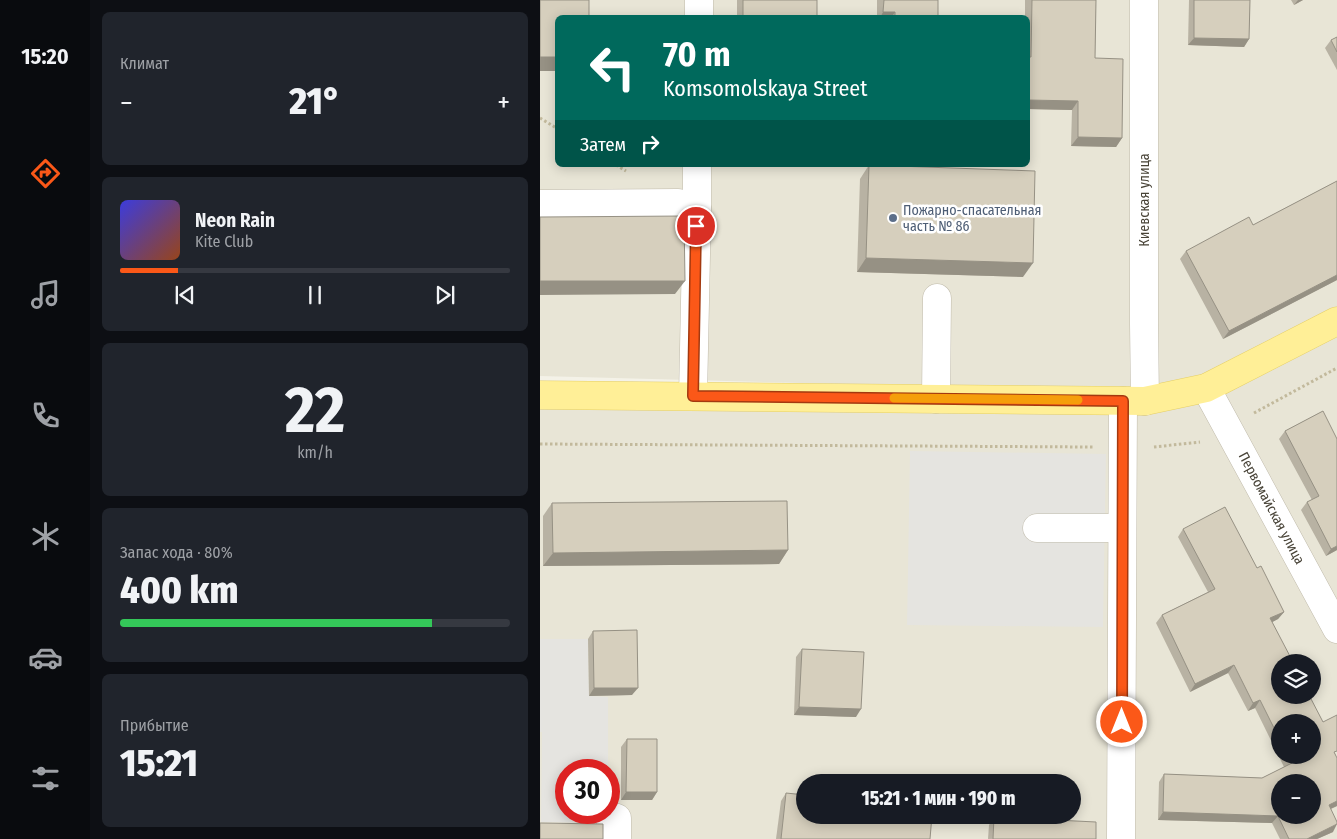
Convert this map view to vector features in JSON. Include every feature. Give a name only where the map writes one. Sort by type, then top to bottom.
[{"type":"main road","points":[[540,395],[1134,401],[1206,388],[1337,321]]},
{"type":"street","points":[[699,0],[699,15]]},
{"type":"street","name":"Киевская улица","points":[[1121,839],[1123,447],[1134,401],[1144,0]]},
{"type":"street","points":[[693,396],[697,167]]},
{"type":"street","points":[[540,204],[678,203],[697,207]]},
{"type":"street","points":[[936,399],[937,298]]},
{"type":"street","name":"Первомайская улица","points":[[1206,388],[1337,629]]},
{"type":"street","points":[[1037,528],[1122,528]]},
{"type":"path","points":[[540,118],[555,127]]},
{"type":"path","points":[[540,444],[1154,447],[1200,442],[1337,368]]},
{"type":"shaded area","points":[[540,0],[1337,0],[1337,316],[1219,379],[1144,392],[540,376]]},
{"type":"shaded area","points":[[1337,333],[1337,839],[540,839],[540,401],[1135,412]]},
{"type":"shaded area","points":[[910,451],[1106,454],[1103,627],[907,625]]},
{"type":"shaded area","points":[[540,639],[588,639],[589,696],[608,697],[608,759],[555,759],[555,822],[541,822],[542,732],[540,732]]},
{"type":"building","points":[[540,0],[589,0],[589,15],[555,15],[555,57],[540,57]]},
{"type":"building","points":[[743,0],[817,0],[817,15],[743,15]]},
{"type":"building","points":[[884,0],[938,0],[938,15],[895,15],[895,12],[883,12]]},
{"type":"building","points":[[1032,0],[1096,0],[1095,58],[1123,59],[1122,138],[1078,137],[1078,101],[1030,100]]},
{"type":"building","points":[[1194,0],[1250,0],[1249,39],[1194,38]]},
{"type":"building","points":[[1337,37],[1337,52],[1331,40]]},
{"type":"building","points":[[869,167],[1035,171],[1033,263],[866,258]]},
{"type":"building","points":[[1337,181],[1337,275],[1229,331],[1186,251],[1249,217],[1253,225]]},
{"type":"building","points":[[684,216],[685,281],[540,281],[540,217]]},
{"type":"building","points":[[1323,411],[1337,439],[1337,546],[1331,549],[1307,502],[1319,496],[1285,431]]},
{"type":"building","points":[[787,501],[788,550],[553,553],[552,503]]},
{"type":"building","points":[[1225,507],[1257,568],[1261,566],[1284,612],[1270,618],[1289,654],[1271,654],[1271,704],[1314,704],[1319,714],[1271,714],[1271,722],[1260,700],[1253,703],[1234,665],[1195,684],[1162,615],[1215,589],[1183,529]]},
{"type":"building","points":[[637,630],[638,688],[594,688],[593,631]]},
{"type":"building","points":[[802,649],[864,652],[861,709],[799,707]]},
{"type":"building","points":[[1337,715],[1337,751],[1334,752],[1337,758],[1337,801],[1329,805],[1337,824],[1307,839],[1289,839],[1282,824],[1321,824],[1321,774],[1271,774],[1271,816],[1163,812],[1164,774],[1262,778],[1290,764],[1321,764],[1321,718],[1323,722]]},
{"type":"building","points":[[627,739],[657,739],[657,792],[626,792]]},
{"type":"building","points":[[786,793],[796,794],[796,824],[931,824],[930,839],[781,839]]},
{"type":"building","points":[[1081,821],[1096,822],[1096,839],[993,839],[994,824],[1081,824]]},
{"type":"building","points":[[540,823],[603,824],[603,839],[540,839]]},
{"type":"slow traffic","points":[[894,398],[1078,400]]},
{"type":"place","name":"Пожарно-спасательная часть № 86","points":[[893,218]]},
{"type":"route","points":[[696,226],[693,396],[1123,401],[1122,722]]}]
